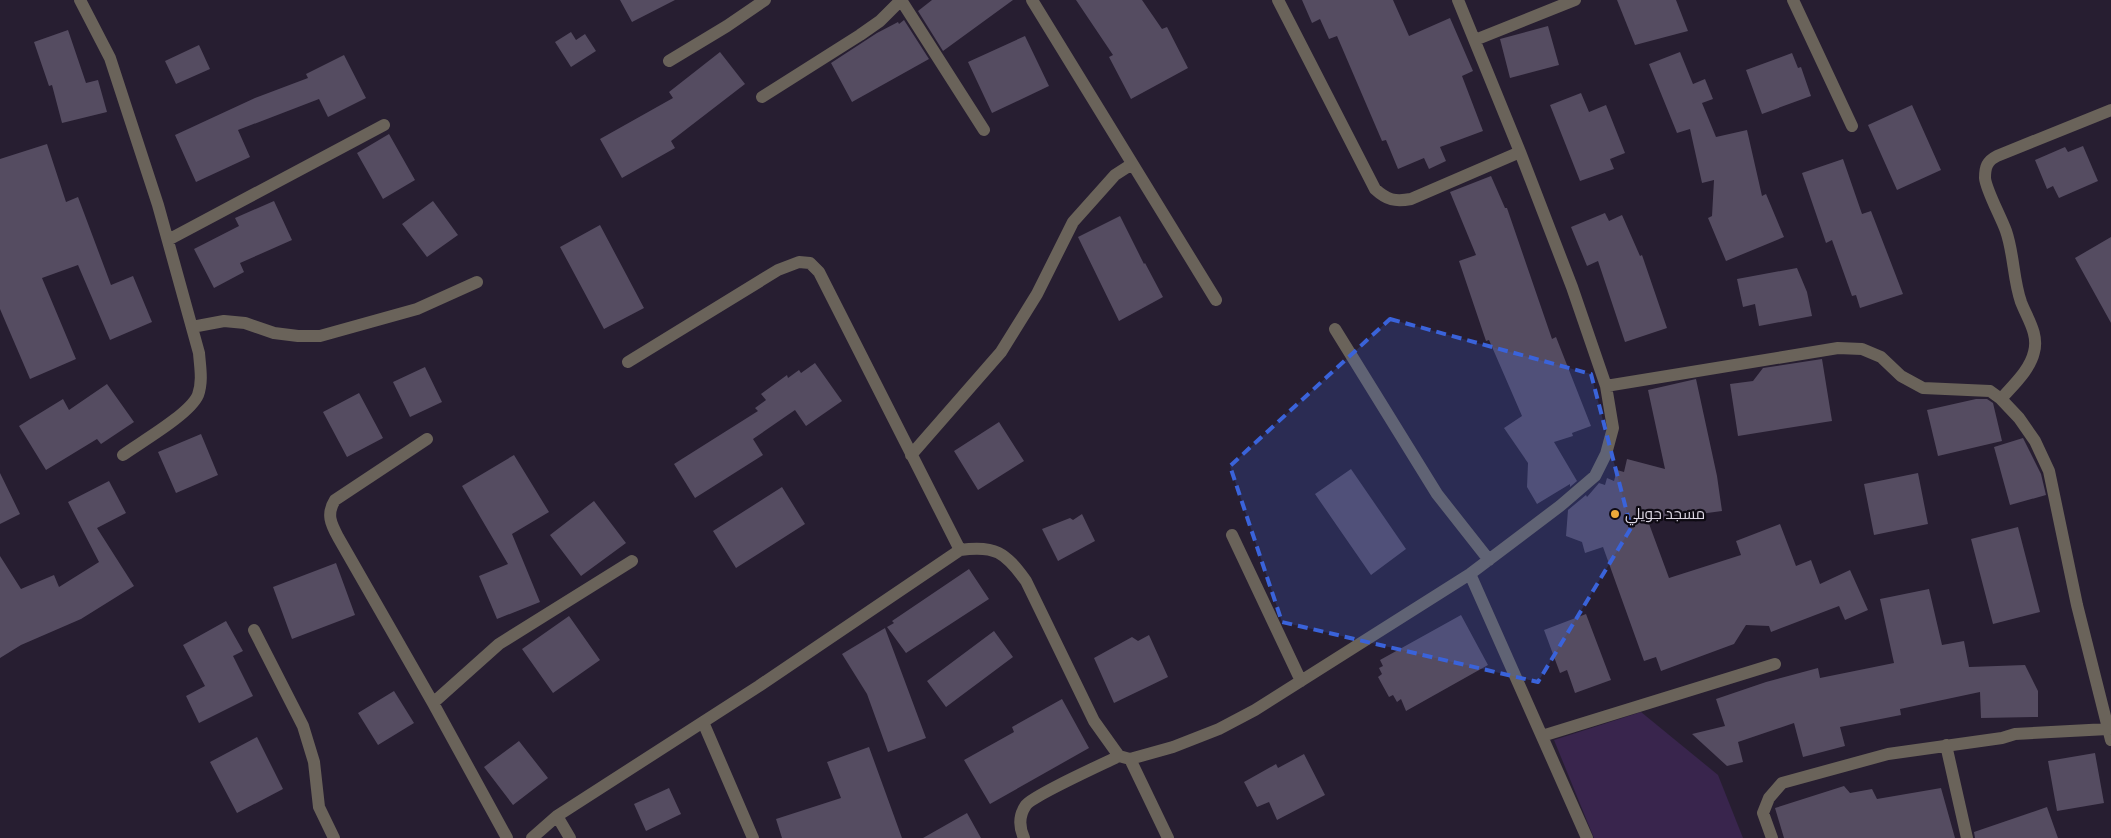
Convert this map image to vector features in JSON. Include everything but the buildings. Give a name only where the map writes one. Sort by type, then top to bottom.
[{"type":"street","points":[[80,0],[110,58],[168,240],[200,361],[201,378],[197,396],[184,412],[123,455]]},
{"type":"street","points":[[669,61],[734,22],[766,0]]},
{"type":"street","points":[[762,97],[860,35],[880,21],[901,0],[984,130]]},
{"type":"street","points":[[1032,0],[1216,300]]},
{"type":"street","points":[[1278,0],[1375,189],[1386,199],[1399,201],[1412,199],[1520,152]]},
{"type":"street","points":[[1024,838],[1020,820],[1028,802],[1125,758],[1173,747],[1219,729],[1255,710],[1470,574],[1560,506],[1595,476],[1606,454],[1612,428],[1606,386],[1572,287],[1520,152],[1458,0]]},
{"type":"street","points":[[1475,40],[1575,0]]},
{"type":"street","points":[[1793,0],[1852,126]]},
{"type":"street","points":[[2002,399],[2027,368],[2035,352],[2034,330],[2020,300],[2012,250],[1985,179],[1986,166],[1990,160],[1997,156],[2111,110]]},
{"type":"street","points":[[168,240],[384,126]]},
{"type":"street","points":[[911,455],[1001,352],[1037,294],[1073,222],[1115,175],[1132,164]]},
{"type":"street","points":[[628,362],[778,270],[799,262],[810,263],[819,272],[960,550]]},
{"type":"street","points":[[192,327],[224,320],[245,323],[274,333],[320,336],[417,309],[477,282]]},
{"type":"street","points":[[1336,329],[1437,494],[1489,560]]},
{"type":"street","points":[[1606,386],[1838,348],[1862,349],[1881,358],[1901,376],[1923,388],[1990,391],[2002,399],[2019,418],[2035,441],[2048,471],[2077,606],[2109,735],[2015,734],[2002,738],[1888,754],[1782,782],[1769,798],[1763,813],[1772,838]]},
{"type":"street","points":[[427,439],[335,500],[329,514],[332,526],[338,537],[433,703],[507,838]]},
{"type":"street","points":[[1232,535],[1301,681]]},
{"type":"street","points":[[532,838],[557,816],[703,722],[960,550],[978,547],[993,549],[1014,564],[1026,581],[1094,721],[1125,758],[1168,838]]},
{"type":"street","points":[[433,703],[498,644],[632,562]]},
{"type":"street","points":[[1470,574],[1587,838]]},
{"type":"street","points":[[254,630],[303,726],[314,762],[319,807],[334,838]]},
{"type":"street","points":[[1542,736],[1775,664]]},
{"type":"street","points":[[703,722],[753,838]]},
{"type":"street","points":[[1946,745],[1967,838]]},
{"type":"street","points":[[557,816],[570,838]]},
{"type":"highlighted area","points":[[1390,319],[1591,374],[1631,528],[1538,682],[1282,622],[1230,466]]},
{"type":"shaded area","points":[[1641,712],[1718,775],[1743,838],[1594,838],[1554,740]]},
{"type":"place","name":"مسجد جويلي","points":[[1615,514]]}]
